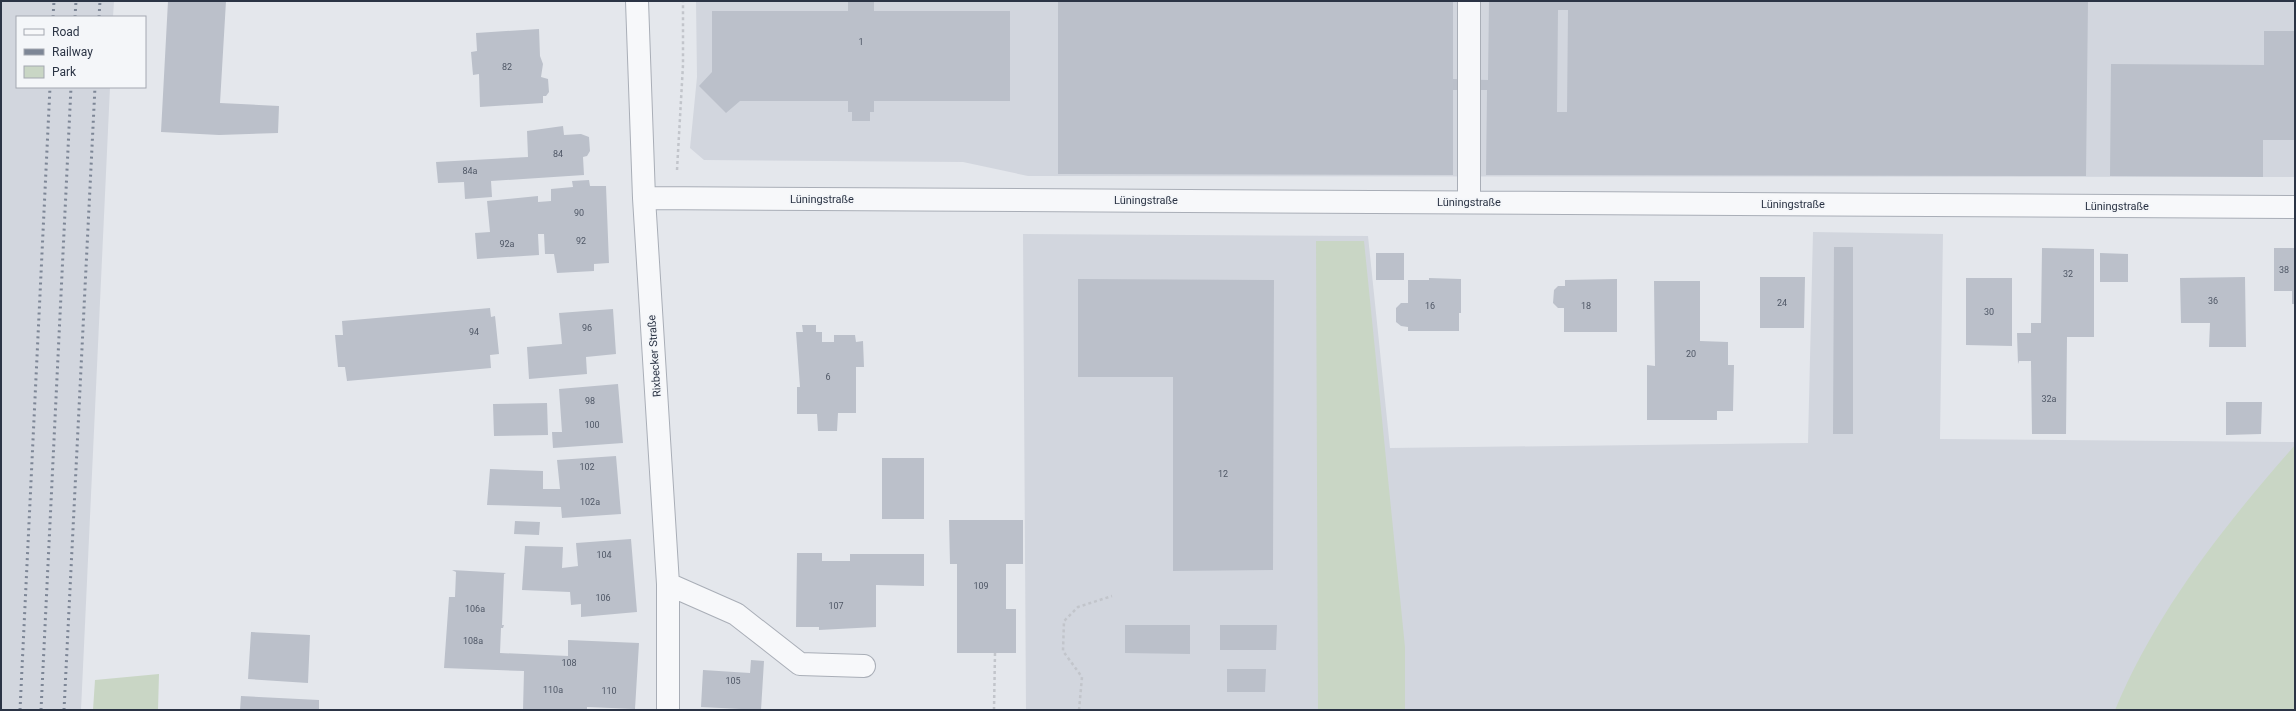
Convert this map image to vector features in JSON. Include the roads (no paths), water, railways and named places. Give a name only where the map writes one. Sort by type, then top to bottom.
[{"type":"street","name":"Rixbecker Straße","points":[[637,1],[644,198],[668,584],[668,710]]},
{"type":"street","points":[[1469,1],[1469,202]]},
{"type":"street","name":"Lüningstraße","points":[[644,198],[2295,206]]},
{"type":"street","points":[[668,584],[736,614],[800,664],[864,666]]},
{"type":"railway","points":[[53,16],[54,1]]},
{"type":"railway","points":[[75,16],[76,1]]},
{"type":"railway","points":[[99,16],[100,1]]},
{"type":"railway","points":[[20,710],[50,88]]},
{"type":"railway","points":[[41,710],[71,88]]},
{"type":"railway","points":[[64,710],[95,88]]}]
